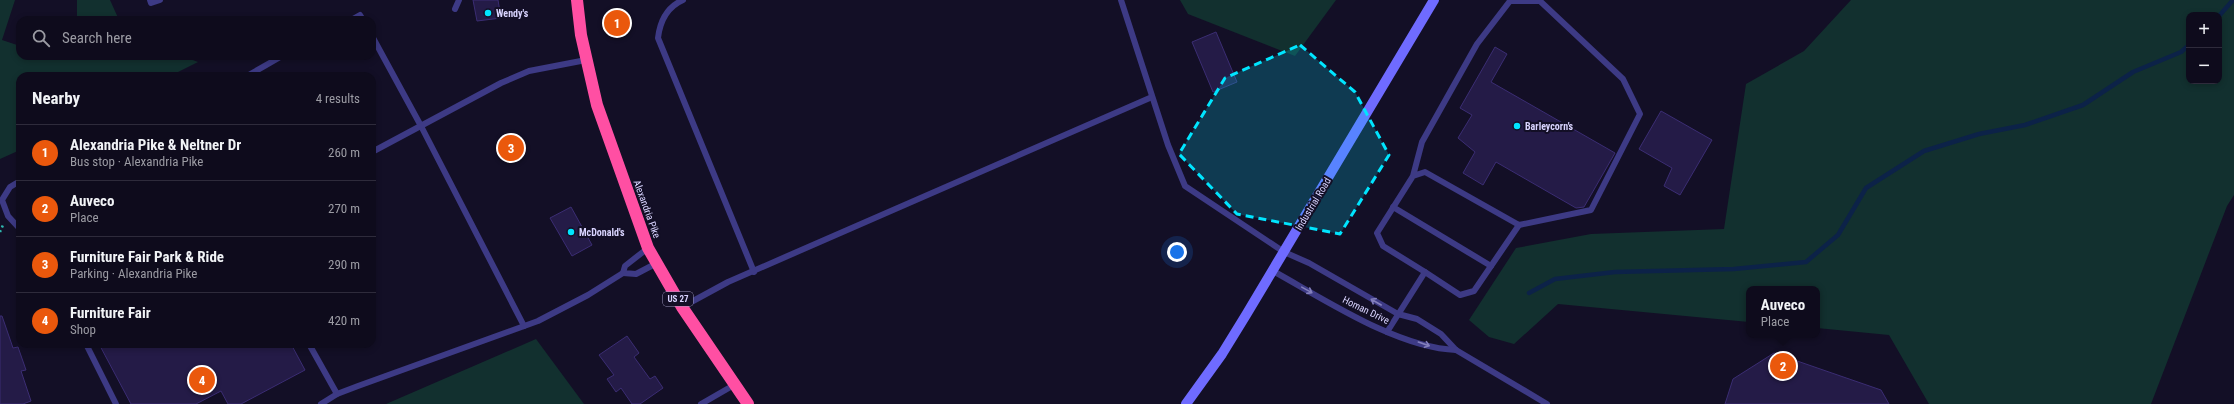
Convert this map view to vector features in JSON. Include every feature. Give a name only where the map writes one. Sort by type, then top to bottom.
[{"type":"highway","name":"Alexandria Pike","points":[[577,0],[586,60],[597,105],[648,248],[682,307],[748,404]]},
{"type":"main road","name":"Industrial Road","points":[[1186,404],[1222,354],[1273,271],[1434,0]]},
{"type":"lane","points":[[150,0],[151,3],[160,0]]},
{"type":"lane","points":[[455,9],[459,0]]},
{"type":"lane","points":[[683,0],[667,12],[662,20],[658,38],[754,272]]},
{"type":"lane","name":"Homan Drive","points":[[1121,0],[1168,145],[1185,186],[1284,252],[1309,263],[1398,314],[1417,319],[1441,334],[1456,350],[1547,404]]},
{"type":"lane","points":[[1413,176],[1425,172],[1519,225],[1591,210],[1640,114],[1623,79],[1540,1],[1510,1],[1477,44],[1422,142],[1413,176],[1377,233],[1383,246],[1460,295],[1474,291],[1519,225]]},
{"type":"lane","points":[[376,43],[421,126],[524,326]]},
{"type":"lane","points":[[254,72],[275,60]]},
{"type":"lane","points":[[376,150],[501,83],[529,71],[586,60]]},
{"type":"lane","points":[[682,307],[711,291],[1152,97]]},
{"type":"lane","points":[[16,183],[10,187],[2,200],[8,216],[16,225]]},
{"type":"lane","points":[[1393,207],[1491,266]]},
{"type":"lane","points":[[623,273],[625,266],[648,248]]},
{"type":"lane","points":[[321,404],[337,394],[554,314],[623,273],[636,274],[657,263]]},
{"type":"lane","name":"Homan Drive","points":[[1273,271],[1375,328],[1439,349],[1456,350]]},
{"type":"lane","points":[[1387,332],[1426,272]]},
{"type":"lane","points":[[88,348],[116,404]]},
{"type":"lane","points":[[311,348],[337,394]]},
{"type":"lane","points":[[701,404],[734,385]]},
{"type":"highlighted area","points":[[1300,45],[1355,92],[1389,155],[1340,234],[1237,214],[1179,154],[1225,78]]},
{"type":"green space","points":[[0,0],[15,0],[2,40],[16,45],[16,60],[193,60],[198,62],[178,72],[16,72],[16,152],[0,159]]},
{"type":"green space","points":[[77,0],[110,0],[117,16],[77,16]]},
{"type":"green space","points":[[1180,0],[1336,0],[1295,56],[1188,14]]},
{"type":"green space","points":[[1851,0],[2234,0],[2234,195],[2227,206],[2151,404],[1929,404],[1889,335],[1820,328],[1820,286],[1746,286],[1746,322],[1558,304],[1514,344],[1489,337],[1469,320],[1516,248],[1591,234],[1724,229],[1746,84],[1804,51]]},
{"type":"green space","points":[[536,339],[584,404],[386,404]]},
{"type":"building","name":"Wendy's","points":[[473,0],[498,0],[501,18],[477,21]]},
{"type":"building","points":[[1216,32],[1237,82],[1213,92],[1192,42]]},
{"type":"building","name":"Barleycorn’s","points":[[1495,47],[1507,54],[1491,82],[1615,153],[1584,207],[1576,208],[1496,162],[1483,185],[1463,173],[1475,152],[1458,138],[1472,115],[1460,108]]},
{"type":"building","points":[[1661,111],[1712,140],[1680,195],[1664,186],[1672,168],[1639,149]]},
{"type":"building","name":"McDonald's","points":[[571,207],[592,245],[572,256],[550,218]]},
{"type":"building","points":[[0,316],[2,316],[13,348],[18,348],[26,370],[21,371],[31,401],[23,404],[0,404]]},
{"type":"building","points":[[627,336],[639,353],[634,357],[650,379],[655,376],[663,388],[640,404],[632,404],[621,388],[616,392],[607,379],[614,375],[599,355]]},
{"type":"building","points":[[101,348],[293,348],[305,370],[241,404],[228,404],[221,391],[196,404],[131,404]]},
{"type":"building","points":[[1774,353],[1881,390],[1889,404],[1725,404],[1733,379]]},
{"type":"waterway","points":[[2222,13],[2233,0]]},
{"type":"waterway","points":[[1529,293],[1555,279],[1615,272],[1734,269],[1806,262],[1838,235],[1866,188],[1924,151],[1979,134],[2025,125],[2083,105],[2133,72],[2181,52],[2186,48]]},
{"type":"place","name":"Wendy's","points":[[488,13]]},
{"type":"place","name":"Alexandria Pike & Neltner Dr","points":[[617,23]]},
{"type":"place","name":"Barleycorn’s","points":[[1517,126]]},
{"type":"place","name":"Furniture Fair Park & Ride","points":[[511,148]]},
{"type":"place","name":"McDonald's","points":[[571,232]]},
{"type":"place","name":"Auveco","points":[[1783,366]]},
{"type":"place","name":"Furniture Fair","points":[[202,380]]}]
